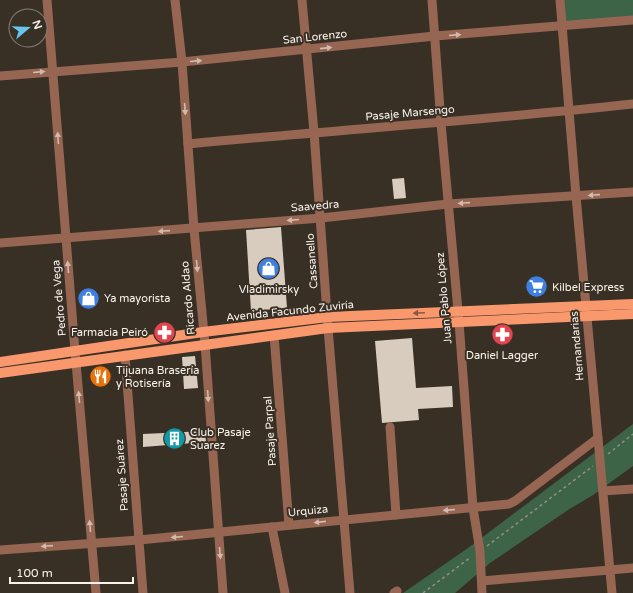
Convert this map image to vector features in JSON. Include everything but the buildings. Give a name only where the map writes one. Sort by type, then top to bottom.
[{"type":"main road","name":"Avenida Facundo Zuviría","points":[[0,373],[328,328],[459,322],[586,311],[633,304]]},
{"type":"main road","name":"Avenida Facundo Zuviría","points":[[0,362],[203,332],[328,316],[458,312],[586,311],[633,314]]},
{"type":"street","name":"Pedro de Vega","points":[[47,0],[96,593]]},
{"type":"street","name":"Ricardo Aldao","points":[[175,0],[182,62],[194,229],[205,344],[223,593]]},
{"type":"street","name":"Cassanello","points":[[302,0],[321,218],[328,328],[350,593]]},
{"type":"street","name":"Juan Pablo López","points":[[432,0],[473,508],[480,551],[482,593]]},
{"type":"street","name":"Hernandarias","points":[[560,0],[568,111],[612,593]]},
{"type":"street","name":"San Lorenzo","points":[[0,76],[182,62],[435,36],[633,20]]},
{"type":"street","name":"Pasaje Marsengo","points":[[188,144],[314,132],[441,123],[633,104]]},
{"type":"street","name":"Saavedra","points":[[0,244],[321,218],[448,204],[633,192]]},
{"type":"street","name":"Pasaje Parpal","points":[[274,335],[289,525]]},
{"type":"street","name":"Pasaje Suárez","points":[[125,355],[143,593]]},
{"type":"street","points":[[390,427],[396,515]]},
{"type":"street","name":"Urquiza","points":[[0,550],[218,533],[509,504],[516,501],[598,438]]},
{"type":"street","points":[[602,491],[633,489]]},
{"type":"street","points":[[272,527],[285,593]]},
{"type":"street","points":[[482,581],[633,568]]},
{"type":"path","points":[[423,593],[633,434]]},
{"type":"green space","points":[[560,0],[633,0],[633,20],[563,26]]},
{"type":"green space","points":[[633,424],[633,466],[593,495],[568,510],[490,563],[455,593],[403,593],[468,548]]},
{"type":"place","name":"Vladimirsky","points":[[269,269]]},
{"type":"place","name":"Kilbel Express","points":[[536,287]]},
{"type":"place","name":"Ya mayorista","points":[[88,298]]},
{"type":"place","name":"Farmacia Peiró","points":[[164,332]]},
{"type":"place","name":"Daniel Lagger","points":[[502,335]]},
{"type":"place","name":"Tijuana Brasería y Rotisería","points":[[101,376]]},
{"type":"place","name":"Club Pasaje Suarez","points":[[175,438]]}]
